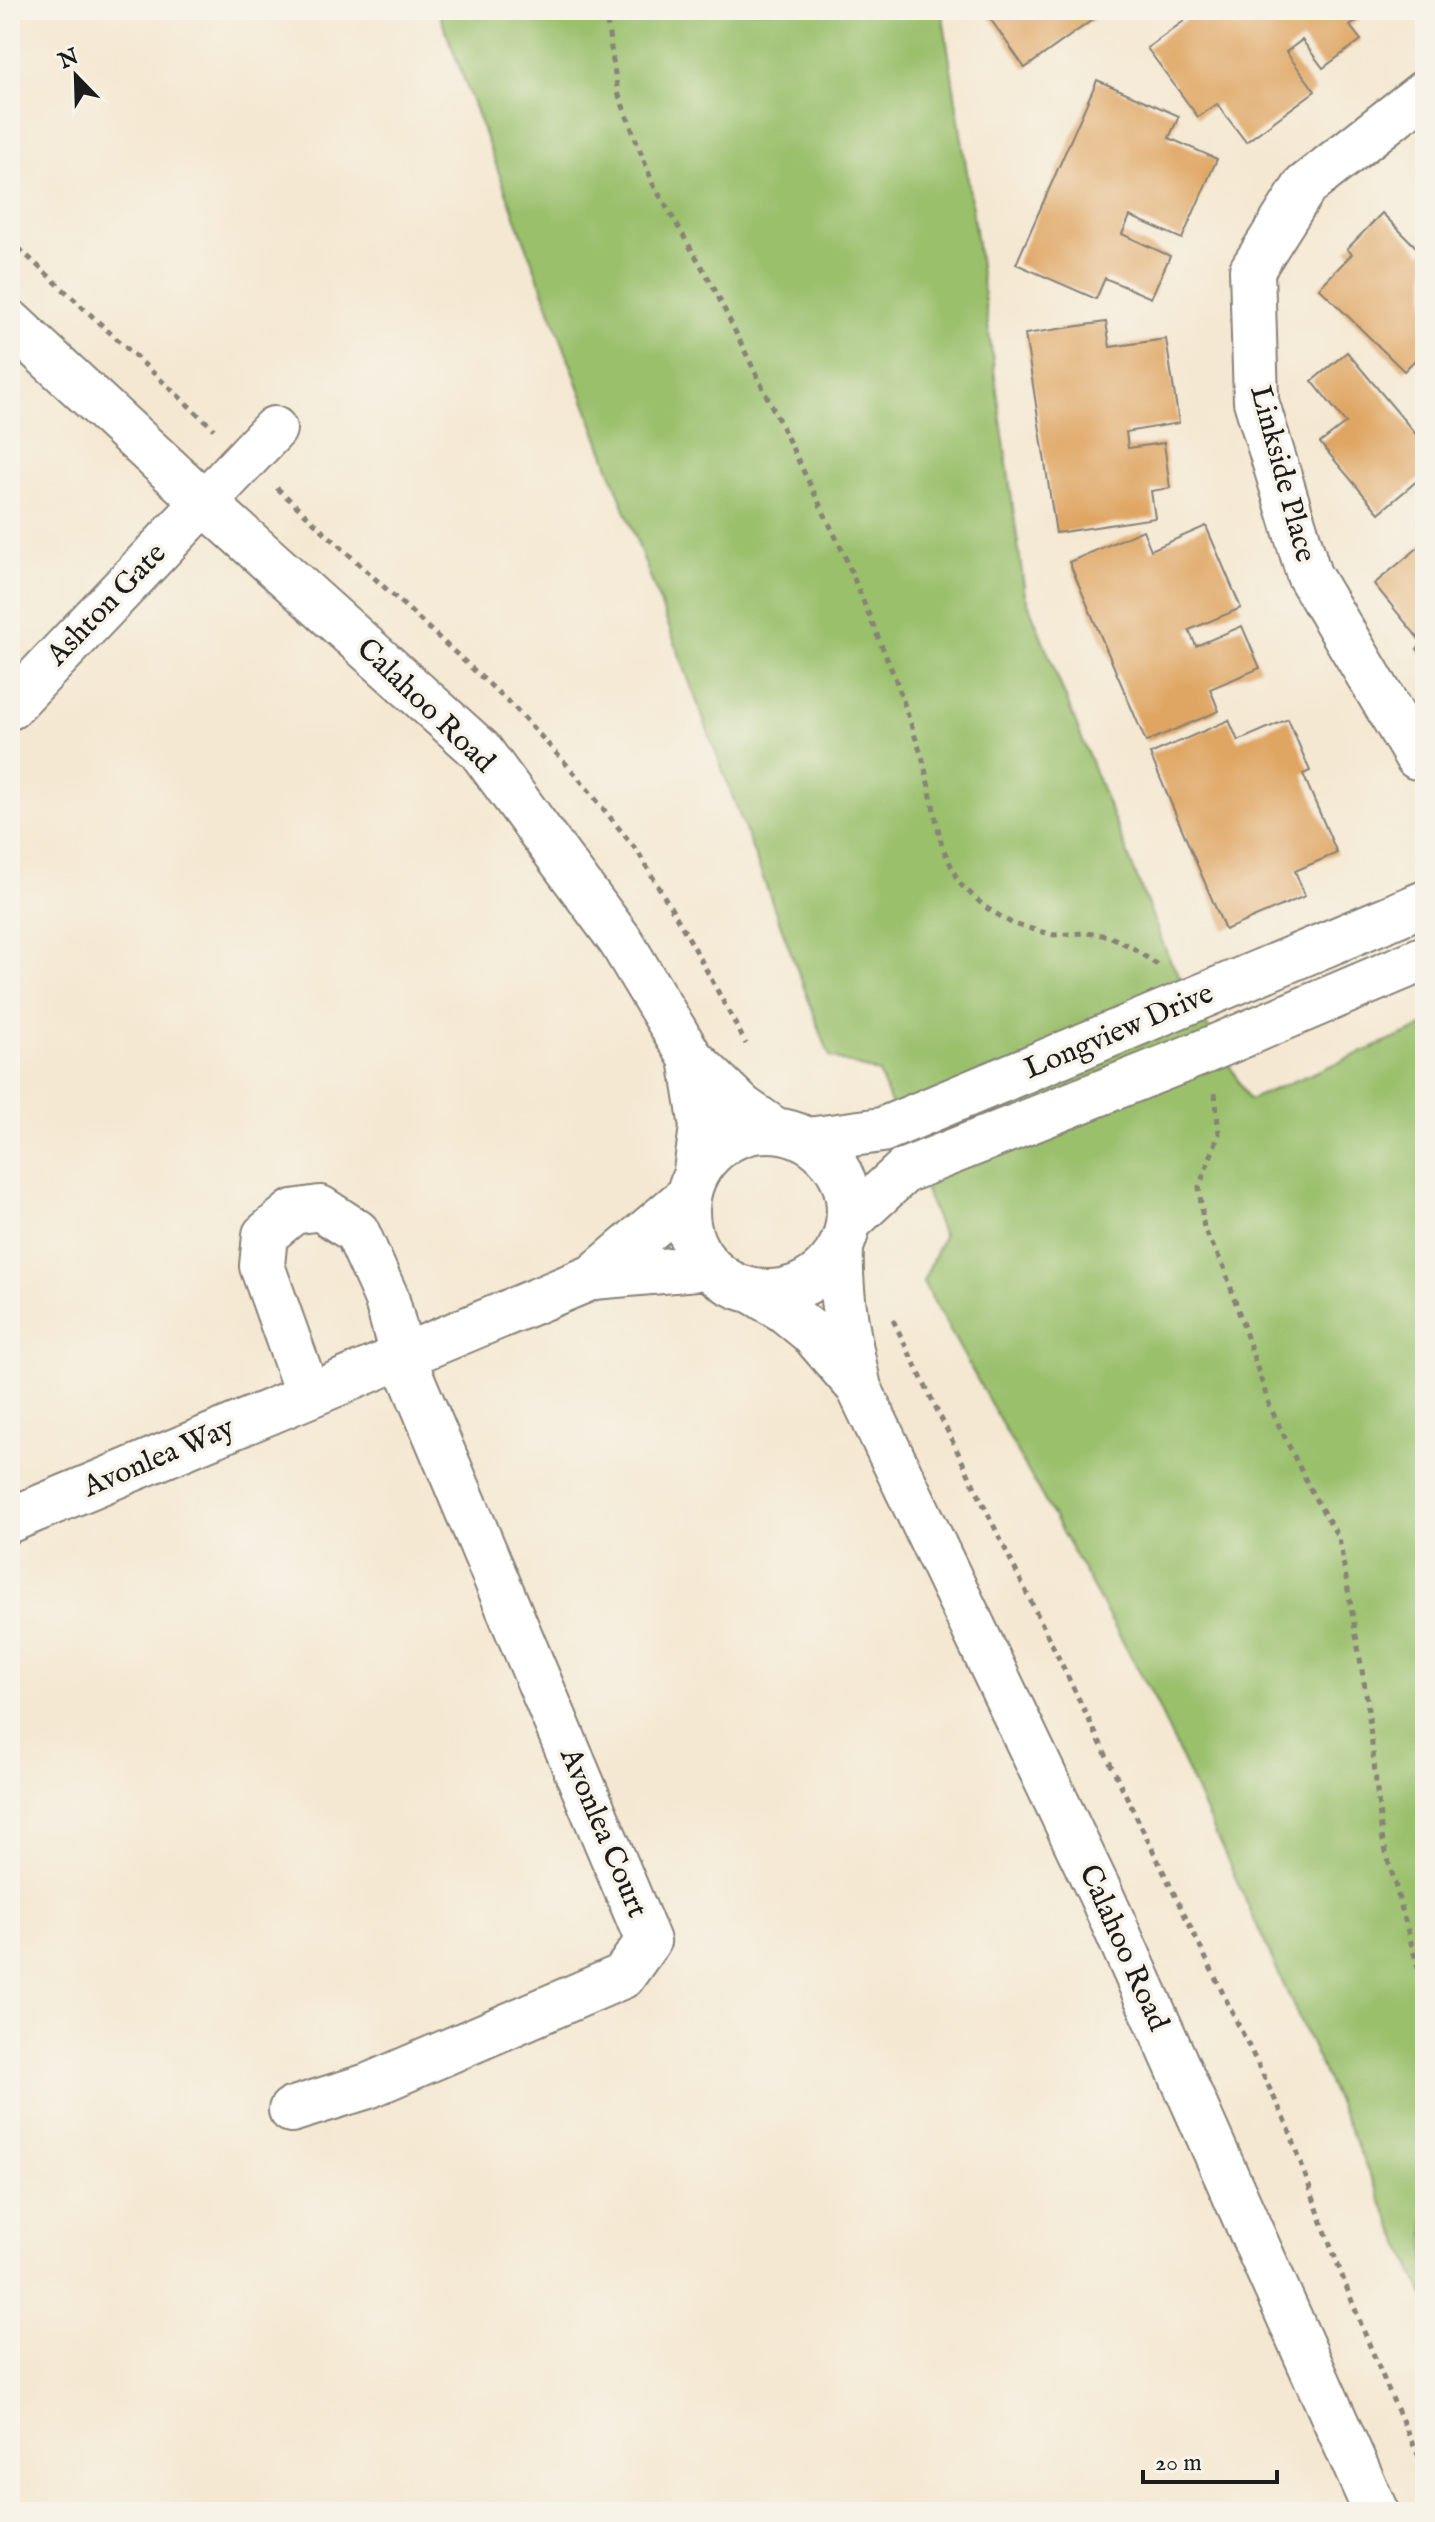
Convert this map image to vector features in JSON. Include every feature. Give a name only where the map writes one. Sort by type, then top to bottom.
[{"type":"street","name":"Linkside Place","points":[[1417,757],[1309,575],[1256,401],[1252,270],[1305,186],[1425,92]]},
{"type":"street","name":"Calahoo Road","points":[[10,322],[205,503],[480,750],[620,940],[691,1058],[743,1108],[791,1135]]},
{"type":"street","points":[[205,503],[274,429]]},
{"type":"street","name":"Ashton Gate","points":[[10,707],[205,503]]},
{"type":"street","name":"Longview Drive","points":[[791,1135],[882,1130],[1425,903]]},
{"type":"street","name":"Longview Drive","points":[[845,1236],[904,1171],[1201,1053],[1425,958]]},
{"type":"street","name":"Calahoo Road","points":[[691,1058],[702,1127],[692,1183]]},
{"type":"street","points":[[759,1130],[791,1135],[827,1155],[841,1175],[849,1199],[845,1236],[825,1269],[804,1284],[780,1292],[754,1292],[729,1283],[708,1267],[694,1246],[687,1221],[692,1183],[713,1151],[734,1136],[759,1130]]},
{"type":"street","name":"Avonlea Way","points":[[593,1277],[692,1183]]},
{"type":"street","points":[[308,1395],[262,1266],[265,1235],[293,1212],[320,1208],[357,1232],[386,1297],[402,1355]]},
{"type":"street","name":"Calahoo Road","points":[[845,1236],[840,1282],[859,1388],[1101,1895],[1376,2512]]},
{"type":"street","name":"Avonlea Way","points":[[10,1520],[593,1277],[708,1267]]},
{"type":"street","name":"Calahoo Road","points":[[754,1292],[784,1310],[811,1332],[859,1388]]},
{"type":"street","name":"Avonlea Court","points":[[291,2110],[368,2086],[623,1976],[648,1941],[402,1355]]},
{"type":"path","points":[[605,10],[618,93],[653,184],[713,286],[843,552],[901,696],[923,760],[942,846],[959,883],[985,907],[1013,924],[1054,935],[1085,933],[1109,936],[1133,948],[1156,962],[1181,1006]]},
{"type":"path","points":[[1201,1053],[1215,1091],[1219,1134],[1199,1187],[1204,1229],[1224,1267],[1270,1407],[1313,1495],[1339,1538],[1367,1699],[1382,1837],[1425,1993]]},
{"type":"path","points":[[892,1318],[1288,2126],[1321,2222],[1402,2421],[1425,2469]]},
{"type":"green space","points":[[438,10],[942,10],[1025,595],[1168,956],[1249,1100],[1425,1026],[1425,2297],[1154,1698],[923,1282],[943,1236],[879,1073],[830,1057]]},
{"type":"building","points":[[984,10],[1106,10],[1025,68]]},
{"type":"building","points":[[1199,10],[1372,10],[1350,26],[1361,40],[1323,68],[1302,40],[1286,52],[1315,91],[1246,142],[1217,104],[1198,117],[1147,48]]},
{"type":"building","points":[[1097,80],[1179,116],[1169,138],[1217,159],[1182,239],[1130,216],[1122,234],[1170,256],[1151,298],[1105,278],[1096,299],[1016,264]]},
{"type":"building","points":[[1382,213],[1422,253],[1425,250],[1425,350],[1404,371],[1319,288],[1352,254],[1347,249]]},
{"type":"building","points":[[1106,322],[1110,347],[1166,339],[1179,423],[1126,432],[1128,448],[1164,443],[1170,488],[1151,491],[1155,518],[1056,533],[1025,334]]},
{"type":"building","points":[[1347,352],[1425,445],[1425,474],[1379,513],[1320,443],[1346,423],[1312,381]]},
{"type":"building","points":[[1206,526],[1241,608],[1189,630],[1196,646],[1242,626],[1260,668],[1210,689],[1219,711],[1146,742],[1069,562],[1143,530],[1151,550]]},
{"type":"building","points":[[1425,542],[1425,659],[1417,649],[1423,644],[1374,584]]},
{"type":"building","points":[[1288,719],[1310,771],[1303,774],[1337,853],[1295,871],[1305,896],[1225,930],[1150,754],[1229,720],[1238,741]]}]
